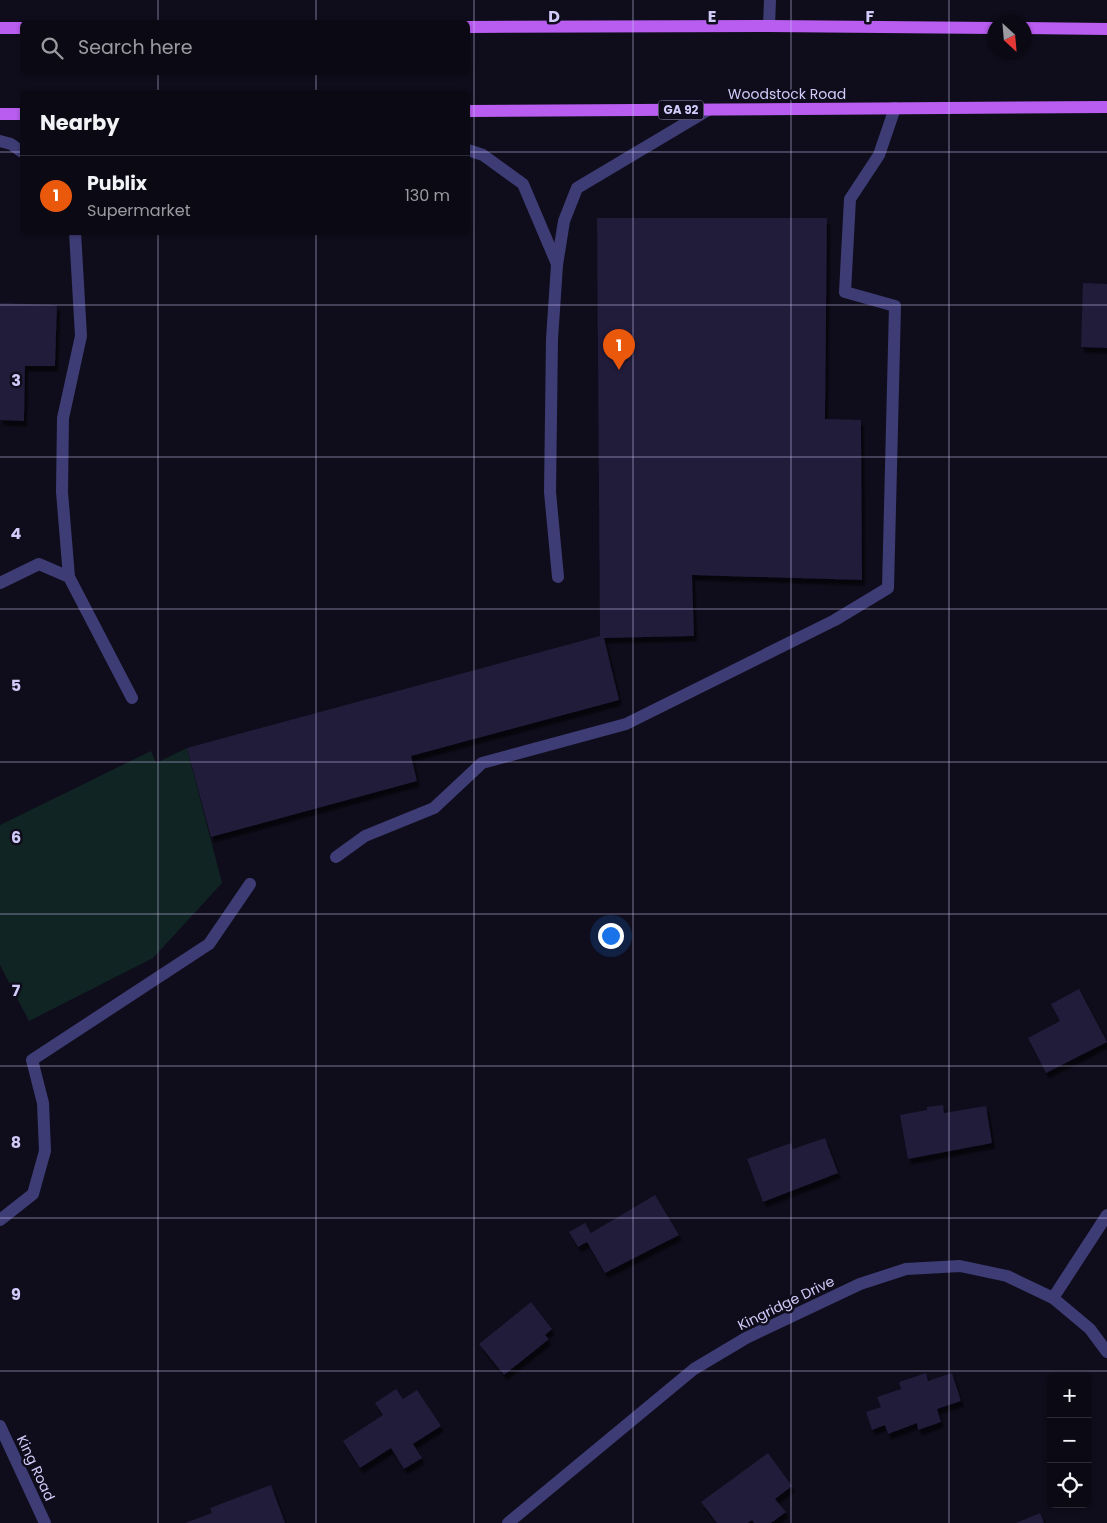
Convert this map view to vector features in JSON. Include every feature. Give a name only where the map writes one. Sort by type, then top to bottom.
[{"type":"main road","points":[[470,27],[769,26],[987,28]]},
{"type":"main road","points":[[0,28],[20,28]]},
{"type":"main road","points":[[1032,28],[1107,29]]},
{"type":"main road","name":"Woodstock Road","points":[[470,111],[1107,107]]},
{"type":"main road","points":[[0,114],[20,114]]},
{"type":"street","points":[[769,26],[770,0]]},
{"type":"street","points":[[336,857],[365,836],[434,808],[482,763],[626,724],[836,620],[888,588],[895,306],[845,292],[850,198],[879,155],[895,108]]},
{"type":"street","points":[[558,577],[550,492],[552,339],[557,265],[564,221],[577,188],[708,110]]},
{"type":"street","points":[[0,141],[11,144],[20,151]]},
{"type":"street","points":[[470,151],[483,155],[523,184],[557,265]]},
{"type":"street","points":[[75,235],[81,336],[63,418],[62,492],[69,577],[132,698]]},
{"type":"street","points":[[0,583],[39,564],[69,577]]},
{"type":"street","points":[[0,1220],[32,1194],[45,1151],[43,1103],[32,1060],[209,944],[250,884]]},
{"type":"street","points":[[1054,1298],[1107,1215]]},
{"type":"street","name":"Kingridge Drive","points":[[508,1523],[694,1369],[746,1338],[860,1284],[906,1269],[960,1266],[1008,1276],[1054,1298],[1090,1329],[1107,1352]]},
{"type":"street","name":"King Road","points":[[0,1426],[45,1523]]},
{"type":"green space","points":[[187,748],[222,883],[153,958],[29,1021],[0,965],[0,825],[151,751],[156,763]]},
{"type":"building","points":[[597,218],[827,218],[825,419],[861,420],[862,580],[692,575],[694,636],[604,638],[619,700],[411,756],[417,781],[211,837],[187,748],[600,636]]},
{"type":"building","points":[[1083,283],[1107,284],[1107,348],[1081,347]]},
{"type":"building","points":[[0,303],[57,305],[55,366],[25,366],[24,421],[0,420]]},
{"type":"building","points":[[1079,989],[1107,1042],[1046,1073],[1028,1038],[1060,1021],[1051,1004]]},
{"type":"building","points":[[943,1105],[944,1113],[986,1106],[992,1143],[908,1159],[900,1115],[927,1110],[927,1107]]},
{"type":"building","points":[[825,1138],[838,1173],[763,1202],[747,1159],[791,1143],[793,1149]]},
{"type":"building","points":[[655,1195],[679,1235],[605,1273],[587,1242],[578,1247],[569,1232],[585,1223],[591,1233]]},
{"type":"building","points":[[531,1302],[552,1329],[545,1335],[549,1339],[504,1375],[479,1344]]},
{"type":"building","points":[[926,1373],[928,1381],[952,1373],[961,1401],[937,1409],[941,1422],[918,1430],[917,1423],[888,1434],[885,1425],[872,1430],[866,1412],[881,1407],[877,1397],[901,1389],[899,1382]]},
{"type":"building","points":[[396,1389],[403,1399],[417,1390],[441,1426],[413,1444],[422,1458],[404,1469],[391,1448],[360,1468],[343,1441],[383,1415],[375,1403]]},
{"type":"building","points":[[768,1453],[792,1486],[775,1499],[786,1512],[771,1523],[754,1523],[752,1520],[748,1523],[717,1523],[701,1502]]},
{"type":"building","points":[[271,1485],[285,1523],[185,1523],[212,1513],[210,1508]]},
{"type":"building","points":[[1040,1513],[1044,1523],[1016,1523]]},
{"type":"place","name":"Publix","points":[[619,370]]}]
